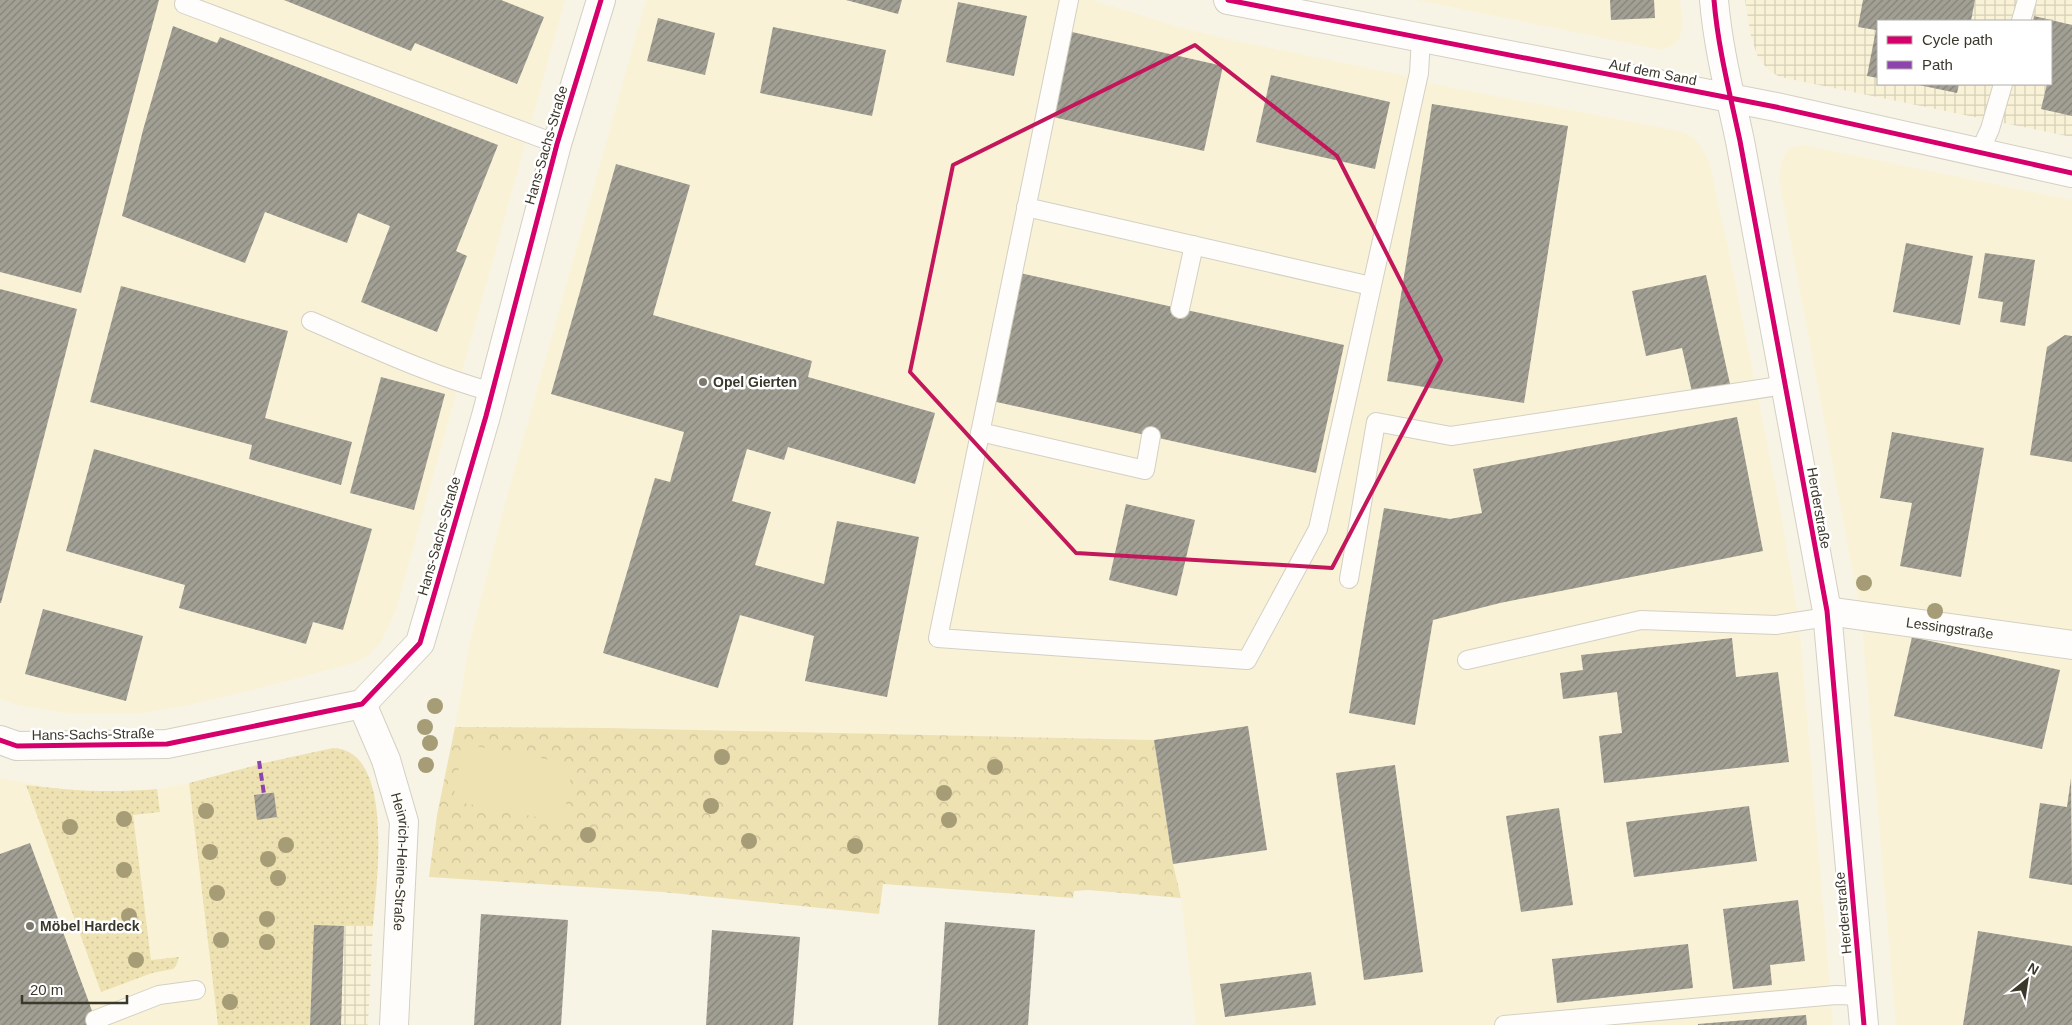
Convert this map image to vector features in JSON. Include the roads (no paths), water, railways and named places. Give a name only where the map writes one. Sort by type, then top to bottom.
[{"type":"street","name":"Hans-Sachs-Straße","points":[[0,740],[17,746],[167,744],[362,704],[420,642],[492,392],[557,144],[601,0]]},
{"type":"street","name":"Auf dem Sand","points":[[1228,0],[1732,99],[2072,173]]},
{"type":"street","name":"Herderstraße","points":[[1714,0],[1721,60],[1732,99],[1827,614],[1864,1025]]},
{"type":"street","name":"Lessingstraße","points":[[1827,614],[2072,645]]},
{"type":"street","name":"Heinrich-Heine-Straße","points":[[362,704],[386,760],[404,822],[394,1025]]},
{"type":"lane","points":[[1069,0],[938,638],[1246,660],[1318,529],[1419,73],[1421,38]]},
{"type":"lane","points":[[2021,20],[2027,0]]},
{"type":"lane","points":[[184,4],[557,144]]},
{"type":"lane","points":[[1980,152],[1990,129],[2003,85]]},
{"type":"lane","points":[[1026,207],[1371,286]]},
{"type":"lane","points":[[1180,309],[1194,245]]},
{"type":"lane","points":[[311,322],[422,368],[492,392]]},
{"type":"lane","points":[[1349,579],[1376,422],[1451,436],[1786,385]]},
{"type":"lane","points":[[980,432],[1145,470],[1151,436]]},
{"type":"lane","points":[[1468,660],[1642,620],[1776,625],[1827,614]]},
{"type":"lane","points":[[95,1020],[159,994],[196,990]]},
{"type":"lane","points":[[1504,1025],[1836,995],[1862,996]]},
{"type":"place","name":"Opel Gierten","points":[[703,382]]},
{"type":"place","name":"Möbel Hardeck","points":[[30,926]]}]
